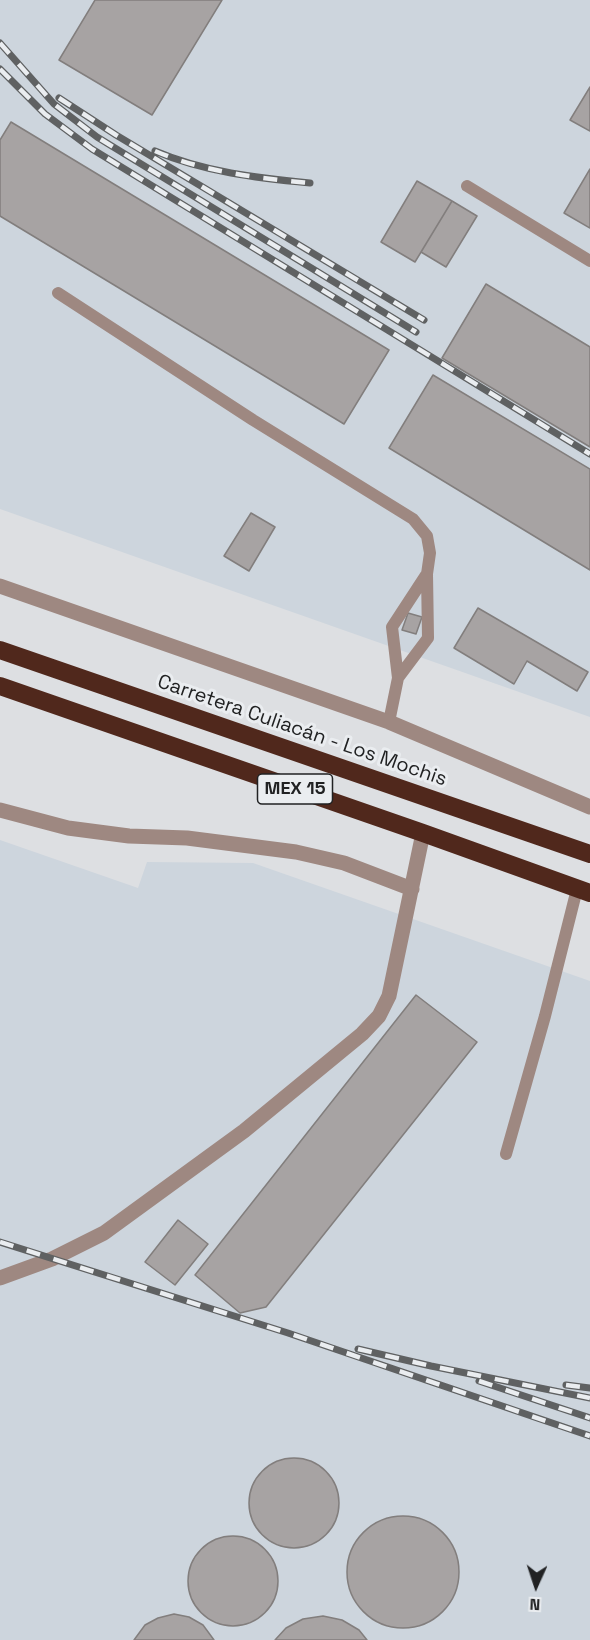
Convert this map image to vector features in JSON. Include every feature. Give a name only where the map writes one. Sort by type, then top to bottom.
[{"type":"highway","name":"Carretera Culiacán - Los Mochis","points":[[0,650],[590,854]]},
{"type":"highway","name":"MEX 15","points":[[0,686],[583,891]]},
{"type":"street","points":[[0,586],[389,722],[590,807]]},
{"type":"street","points":[[0,810],[68,828],[129,836],[187,838],[296,852],[344,862],[412,889]]},
{"type":"street","points":[[0,1278],[52,1259],[104,1233],[244,1131],[362,1034],[379,1016],[389,996],[423,833]]},
{"type":"lane","points":[[467,186],[590,261]]},
{"type":"lane","points":[[58,293],[253,420],[413,519],[427,536],[430,553],[427,574],[428,638],[398,678]]},
{"type":"lane","points":[[389,722],[398,678],[392,627],[427,574]]},
{"type":"lane","points":[[506,1154],[583,891]]},
{"type":"shaded area","points":[[0,0],[590,0],[590,717],[0,509]]},
{"type":"shaded area","points":[[0,840],[138,888],[147,862],[253,863],[590,981],[590,1640],[0,1640]]},
{"type":"building","points":[[95,0],[222,0],[152,115],[59,60]]},
{"type":"building","points":[[590,87],[590,131],[570,120]]},
{"type":"building","points":[[11,122],[389,350],[344,424],[0,216],[0,140]]},
{"type":"building","points":[[590,169],[590,228],[564,213]]},
{"type":"building","points":[[417,181],[452,201],[415,262],[381,242]]},
{"type":"building","points":[[452,201],[477,216],[446,267],[421,252]]},
{"type":"building","points":[[486,284],[590,347],[590,447],[442,358]]},
{"type":"building","points":[[433,375],[590,469],[590,570],[389,448]]},
{"type":"building","points":[[251,513],[275,527],[249,571],[224,556]]},
{"type":"building","points":[[478,608],[588,672],[577,691],[527,661],[514,684],[454,648]]},
{"type":"building","points":[[408,613],[422,617],[416,634],[402,630]]},
{"type":"building","points":[[416,995],[477,1042],[266,1307],[240,1313],[195,1275]]},
{"type":"building","points":[[178,1220],[208,1244],[175,1285],[145,1262]]},
{"type":"building","points":[[294,1458],[319,1466],[331,1478],[339,1503],[331,1528],[319,1540],[294,1548],[269,1540],[257,1528],[249,1503],[257,1478],[269,1466]]},
{"type":"building","points":[[403,1516],[424,1520],[443,1532],[455,1551],[459,1572],[455,1593],[443,1612],[424,1624],[403,1628],[382,1624],[363,1612],[351,1593],[347,1572],[351,1551],[363,1532],[382,1520]]},
{"type":"building","points":[[233,1536],[258,1544],[270,1556],[278,1581],[270,1606],[258,1618],[233,1626],[208,1618],[196,1606],[188,1581],[196,1556],[208,1544]]},
{"type":"building","points":[[174,1614],[189,1617],[203,1625],[214,1640],[134,1640],[145,1625],[158,1618]]},
{"type":"building","points":[[323,1616],[342,1620],[359,1630],[367,1640],[275,1640],[286,1628],[303,1619]]},
{"type":"railway","points":[[0,43],[54,104],[97,137],[416,332]]},
{"type":"railway","points":[[0,69],[45,114],[92,149],[590,454]]},
{"type":"railway","points":[[59,98],[116,135],[424,320]]},
{"type":"railway","points":[[155,151],[212,169],[310,183]]},
{"type":"railway","points":[[0,1242],[288,1333],[590,1436]]},
{"type":"railway","points":[[358,1349],[590,1398]]},
{"type":"railway","points":[[479,1381],[590,1418]]},
{"type":"railway","points":[[566,1385],[590,1388]]}]
